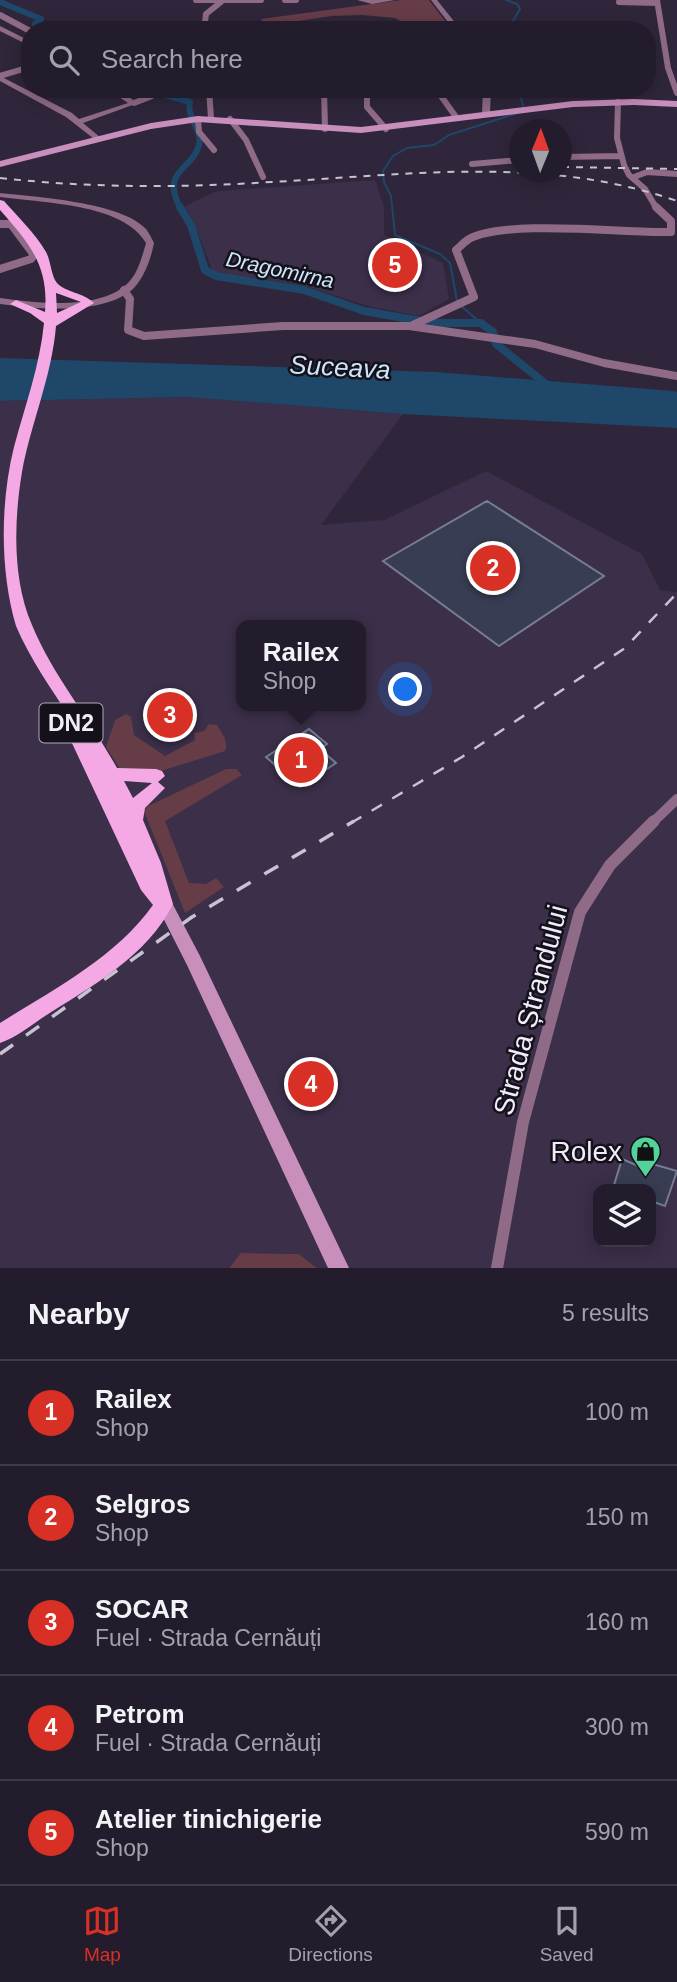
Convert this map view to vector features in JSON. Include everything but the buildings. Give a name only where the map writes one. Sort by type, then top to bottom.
[{"type":"main road","points":[[0,164],[192,119],[230,119],[325,129],[386,129],[486,113],[618,102],[677,104]]},
{"type":"main road","name":"DN2","points":[[0,203],[42,254],[50,283],[52,323],[22,441],[14,487],[11,566],[14,596],[47,678],[85,750],[150,890],[164,904]]},
{"type":"main road","points":[[17,302],[36,295],[50,283],[63,292],[86,301]]},
{"type":"main road","points":[[17,302],[40,313],[52,323],[86,301]]},
{"type":"main road","name":"DN2","points":[[38,652],[93,740],[159,881],[164,904]]},
{"type":"main road","points":[[109,774],[156,782],[137,805],[133,823]]},
{"type":"main road","points":[[0,1034],[120,953],[140,937],[164,904]]},
{"type":"main road","points":[[164,904],[194,961],[339,1268]]},
{"type":"street","points":[[196,0],[261,0]]},
{"type":"street","points":[[285,0],[296,0]]},
{"type":"street","points":[[360,0],[392,0]]},
{"type":"street","points":[[434,0],[450,21]]},
{"type":"street","points":[[619,2],[657,1],[668,68],[677,93]]},
{"type":"street","points":[[205,21],[206,14],[221,2]]},
{"type":"street","points":[[0,15],[21,26]]},
{"type":"street","points":[[0,28],[21,39]]},
{"type":"street","points":[[664,43],[677,44]]},
{"type":"street","points":[[668,68],[677,68]]},
{"type":"street","points":[[0,77],[21,70]]},
{"type":"street","points":[[0,77],[21,89]]},
{"type":"street","points":[[36,98],[78,122],[98,140]]},
{"type":"street","points":[[125,98],[134,103]]},
{"type":"street","points":[[78,122],[147,98]]},
{"type":"street","points":[[210,98],[211,118]]},
{"type":"street","points":[[324,98],[325,129]]},
{"type":"street","points":[[367,98],[367,107],[386,129]]},
{"type":"street","points":[[442,98],[456,117]]},
{"type":"street","points":[[486,113],[487,98]]},
{"type":"street","points":[[409,326],[474,297],[474,291],[464,276],[457,247],[477,235],[510,230],[671,232],[671,221],[657,212],[646,190],[628,173],[621,156],[615,121],[618,102]]},
{"type":"street","points":[[192,119],[202,139],[214,149]]},
{"type":"street","points":[[230,119],[246,140],[263,177]]},
{"type":"street","points":[[572,157],[621,156]]},
{"type":"street","points":[[472,164],[509,161]]},
{"type":"street","points":[[634,177],[647,172],[677,174]]},
{"type":"street","points":[[0,195],[111,213],[144,228],[149,238],[149,247],[138,275],[124,290],[103,298],[51,304],[0,300]]},
{"type":"street","points":[[0,224],[11,224],[34,256],[0,270]]},
{"type":"street","points":[[124,290],[130,299],[128,330],[144,336],[283,326],[409,326],[487,335],[631,369],[677,376]]},
{"type":"street","name":"Strada Ștrandului","points":[[497,1268],[523,1122],[580,912],[589,891],[604,871],[677,799]]},
{"type":"shaded area","points":[[401,0],[429,0],[445,21],[400,21],[395,18],[362,15],[298,21],[261,19]]},
{"type":"shaded area","points":[[375,180],[384,207],[384,235],[443,263],[449,299],[419,316],[371,307],[302,285],[213,272],[185,206],[217,191]]},
{"type":"shaded area","points":[[187,397],[403,414],[321,525],[384,520],[486,471],[642,554],[660,590],[677,592],[677,1268],[317,1268],[299,1254],[242,1253],[229,1268],[0,1268],[0,401]]},
{"type":"shaded area","points":[[126,714],[131,717],[134,735],[165,756],[195,740],[194,733],[204,731],[209,724],[217,725],[223,734],[226,740],[225,751],[161,771],[122,772],[106,747],[115,720]]},
{"type":"shaded area","points":[[226,769],[236,769],[242,775],[165,821],[189,883],[206,884],[216,878],[224,887],[185,913],[144,811],[148,806]]},
{"type":"shaded area","points":[[241,1253],[299,1254],[317,1268],[229,1268]]},
{"type":"water","points":[[0,358],[435,372],[673,391],[677,392],[677,428],[403,414],[187,397],[0,401]]},
{"type":"waterway","points":[[506,0],[517,4],[520,9],[513,21]]},
{"type":"waterway","name":"Dragomirna","points":[[0,2],[41,19],[39,21]]},
{"type":"waterway","name":"Dragomirna","points":[[176,98],[190,102],[190,113],[200,140],[196,153],[175,178],[175,196],[180,208]]},
{"type":"waterway","points":[[521,98],[523,106]]},
{"type":"waterway","points":[[457,301],[450,263],[440,254],[395,235],[391,196],[384,182],[383,171],[393,156],[407,148],[434,145],[449,135],[518,113]]},
{"type":"waterway","name":"Dragomirna","points":[[180,208],[191,225],[205,270],[216,276],[304,290],[364,311],[432,323],[481,323],[493,332],[496,344],[551,388]]},
{"type":"waterway","points":[[461,306],[481,323]]},
{"type":"railway","points":[[572,167],[677,169]]},
{"type":"railway","points":[[0,178],[68,184],[169,186],[425,173],[527,173],[627,187],[677,201]]},
{"type":"railway","points":[[351,823],[462,757],[625,648],[677,593]]},
{"type":"railway","points":[[0,1054],[192,917],[354,821]]},
{"type":"place","name":"Atelier tinichigerie","points":[[395,265]]},
{"type":"place","name":"Selgros","points":[[493,568]]},
{"type":"place","name":"SOCAR","points":[[170,715]]},
{"type":"place","name":"Railex","points":[[301,760]]},
{"type":"place","name":"Petrom","points":[[311,1084]]},
{"type":"place","name":"Rolex","points":[[645,1178]]},
{"type":"water label","name":"Suceava","points":[[340,367]]}]
